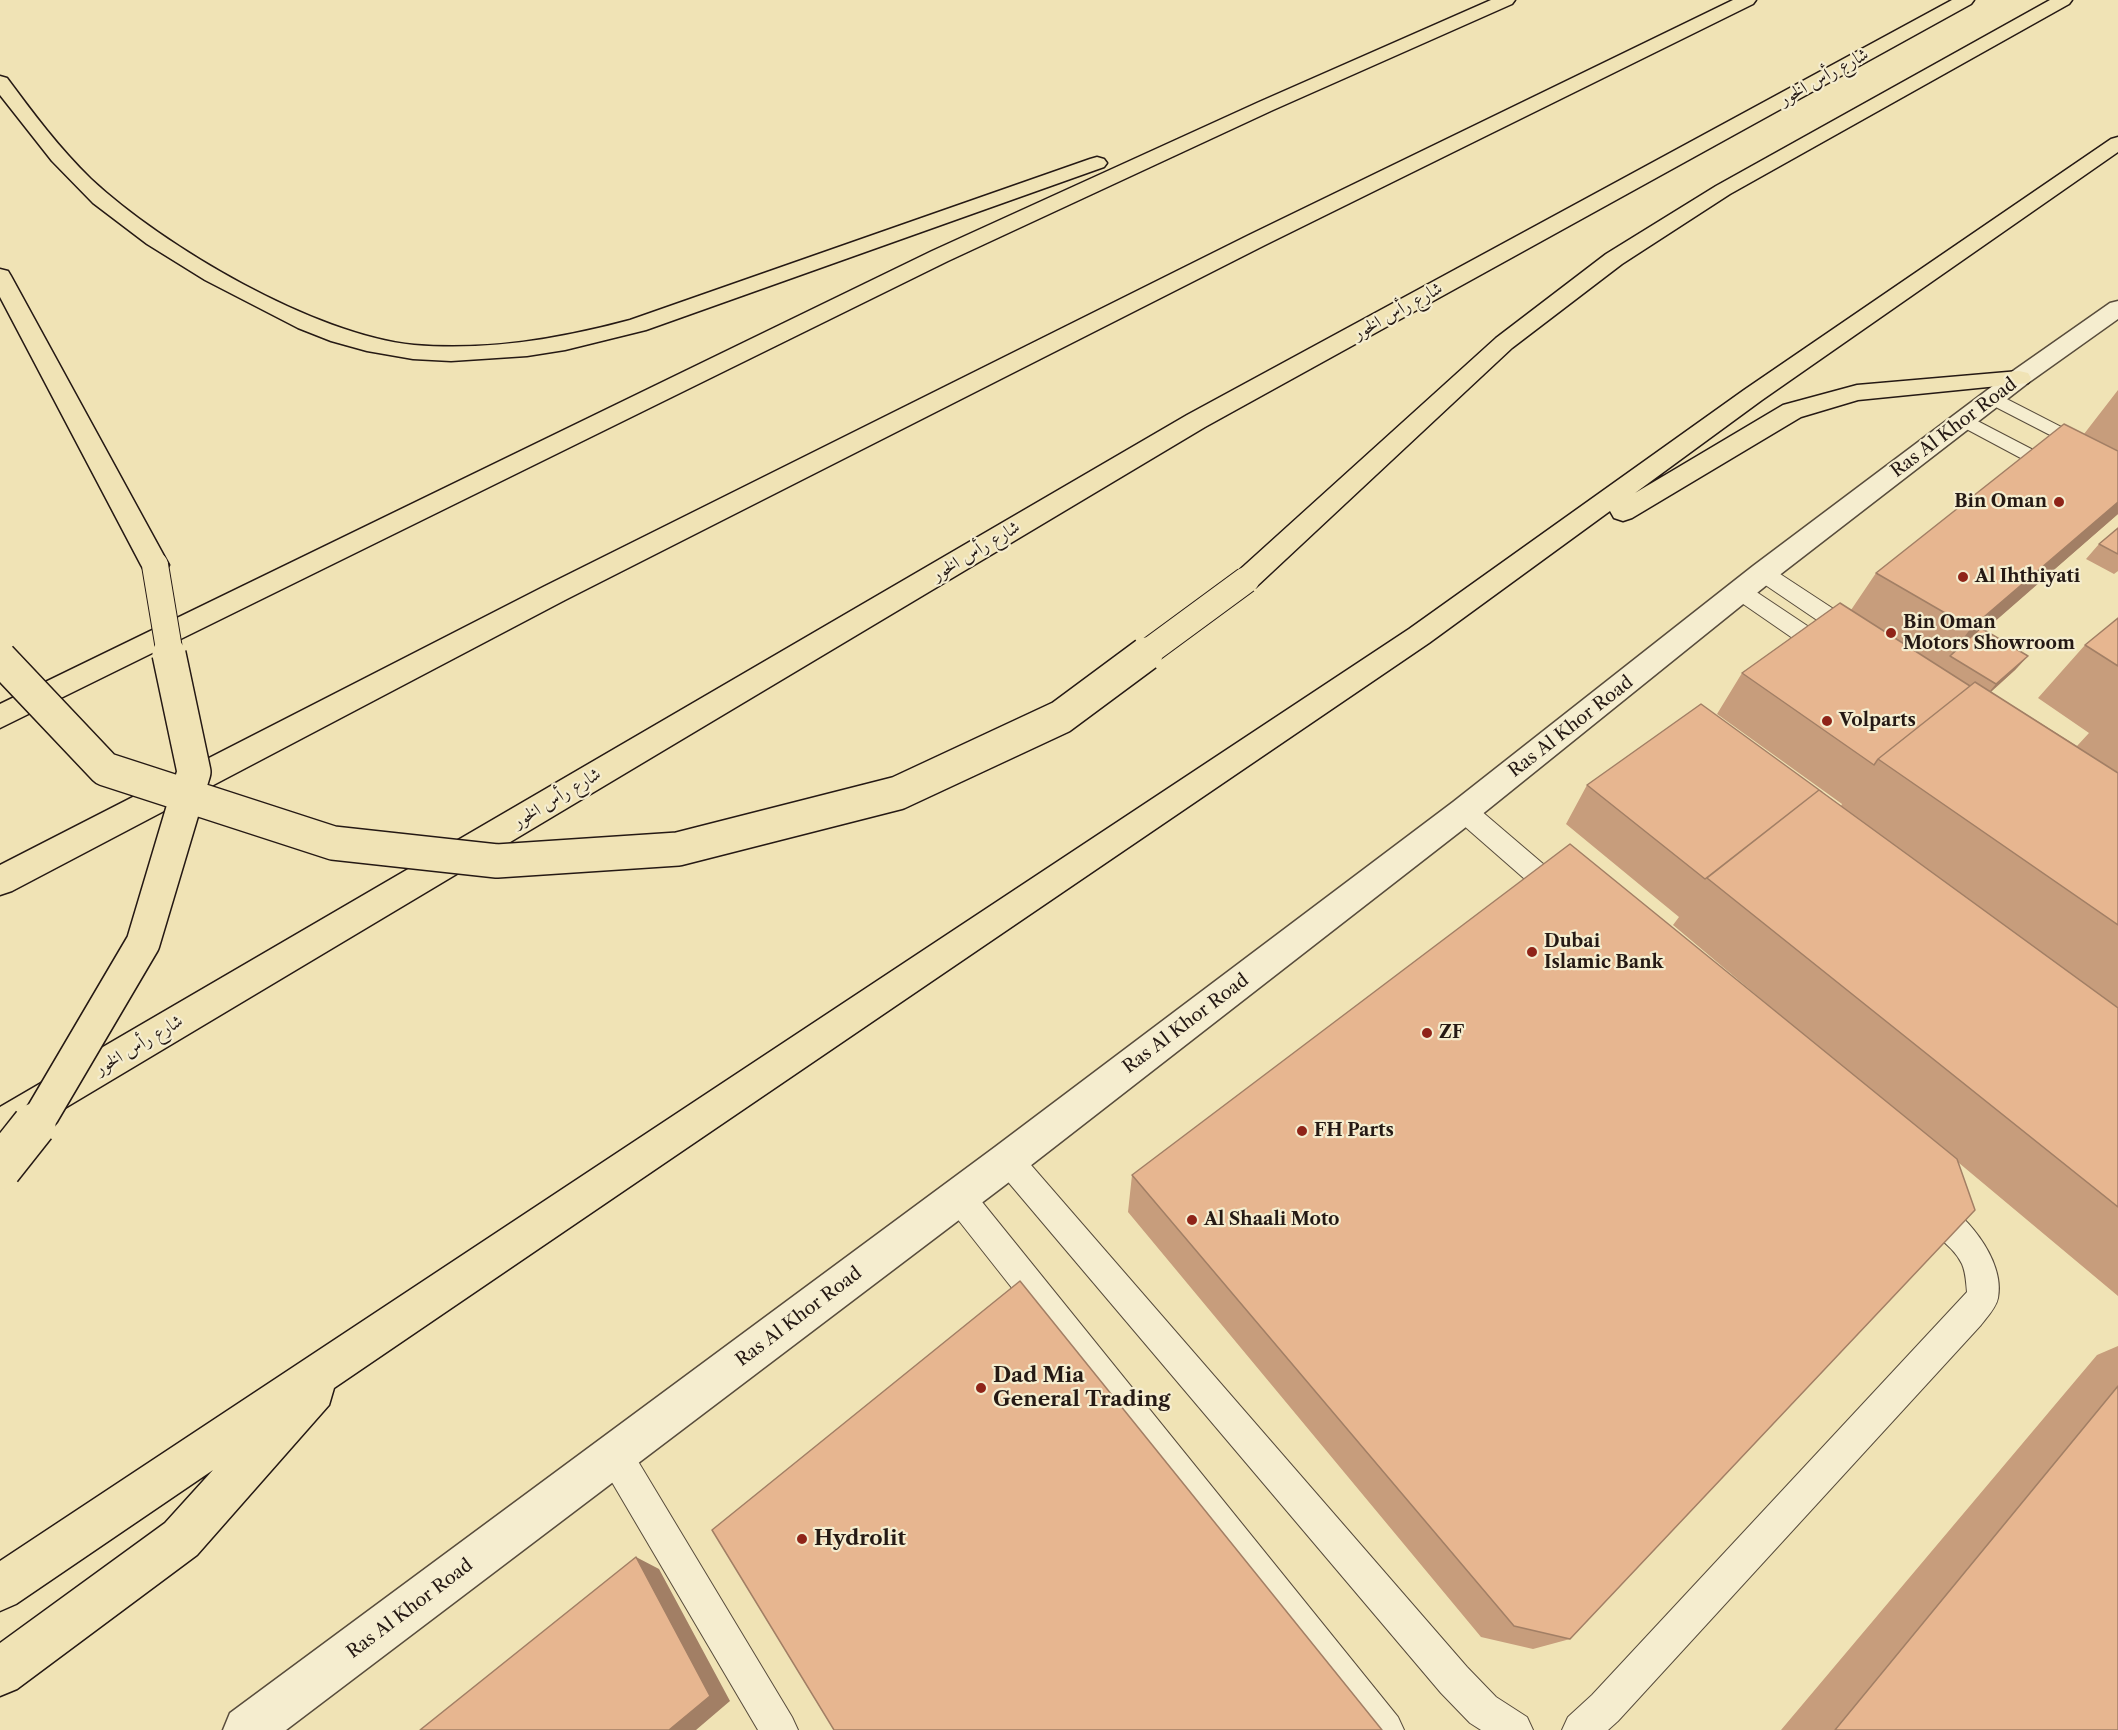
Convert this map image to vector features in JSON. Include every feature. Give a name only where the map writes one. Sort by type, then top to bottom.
[{"type":"highway","points":[[0,717],[940,256],[1266,106],[1506,0]]},
{"type":"highway","points":[[0,881],[555,593],[1246,246],[1747,0]]},
{"type":"highway","name":"شارع رأس الخور","points":[[0,1127],[1197,421],[1965,0]]},
{"type":"highway","points":[[0,658],[105,769],[333,843],[497,861],[678,849],[898,793],[1061,717],[1246,580],[1504,343],[1614,259],[1723,190],[2063,0]]},
{"type":"highway","points":[[0,82],[47,143],[82,181],[126,219],[195,264],[313,326],[341,337],[407,350],[445,353],[493,352],[553,346],[601,336],[638,325],[1164,139],[1266,106]]},
{"type":"highway","points":[[0,1588],[348,1352],[1419,636],[1752,395],[2118,143]]},
{"type":"highway","points":[[0,276],[155,565],[174,682],[194,772],[143,943],[43,1113],[0,1168]]},
{"type":"highway","points":[[1419,636],[1792,411],[1857,393],[2006,388]]},
{"type":"highway","points":[[0,1672],[181,1539],[348,1352]]},
{"type":"street","name":"Ras Al Khor Road","points":[[247,1730],[1008,1160],[1464,811],[1752,583],[1964,420],[2118,308]]},
{"type":"lane","points":[[2006,388],[2118,464]]},
{"type":"lane","points":[[1964,420],[2118,503]]},
{"type":"lane","points":[[1752,583],[1872,645]]},
{"type":"lane","points":[[1752,583],[1850,666]]},
{"type":"lane","points":[[1464,811],[1582,912]]},
{"type":"lane","points":[[1008,1160],[1454,1680],[1483,1710],[1514,1730]]},
{"type":"lane","points":[[1581,1730],[1605,1708],[1962,1323],[1983,1297],[1982,1271],[1970,1245],[1909,1192]]},
{"type":"lane","points":[[959,1197],[1385,1730]]},
{"type":"lane","points":[[615,1455],[779,1730]]},
{"type":"building","points":[[2064,424],[2118,451],[2118,502],[1971,628],[1876,573]]},
{"type":"building","points":[[2118,528],[2118,554],[2099,544]]},
{"type":"building","points":[[1840,603],[1970,686],[1878,759],[1874,765],[1742,673]]},
{"type":"building","points":[[2118,618],[2118,666],[2085,645]]},
{"type":"building","points":[[1981,628],[2028,656],[1996,684],[1950,656]]},
{"type":"building","points":[[1975,682],[2118,773],[2118,925],[1878,759]]},
{"type":"building","points":[[1701,704],[1822,792],[1819,790],[1705,879],[1587,785]]},
{"type":"building","points":[[1819,790],[2118,1008],[2118,1207],[1707,878]]},
{"type":"building","points":[[1570,844],[1957,1159],[1975,1210],[1570,1639],[1514,1626],[1132,1175]]},
{"type":"building","points":[[1020,1281],[1382,1730],[834,1730],[712,1530]]},
{"type":"building","points":[[2118,1386],[2118,1730],[1835,1730]]},
{"type":"building","points":[[636,1557],[710,1696],[669,1730],[420,1730]]},
{"type":"place","name":"Bin Oman","points":[[2059,502]]},
{"type":"place","name":"Al Ihthiyati","points":[[1963,577]]},
{"type":"place","name":"Bin Oman Motors Showroom","points":[[1891,633]]},
{"type":"place","name":"Volparts","points":[[1827,721]]},
{"type":"place","name":"Dubai Islamic Bank","points":[[1532,952]]},
{"type":"place","name":"ZF","points":[[1427,1033]]},
{"type":"place","name":"FH Parts","points":[[1302,1131]]},
{"type":"place","name":"Al Shaali Moto","points":[[1192,1220]]},
{"type":"place","name":"Dad Mia General Trading","points":[[981,1388]]},
{"type":"place","name":"Hydrolit","points":[[802,1539]]}]
